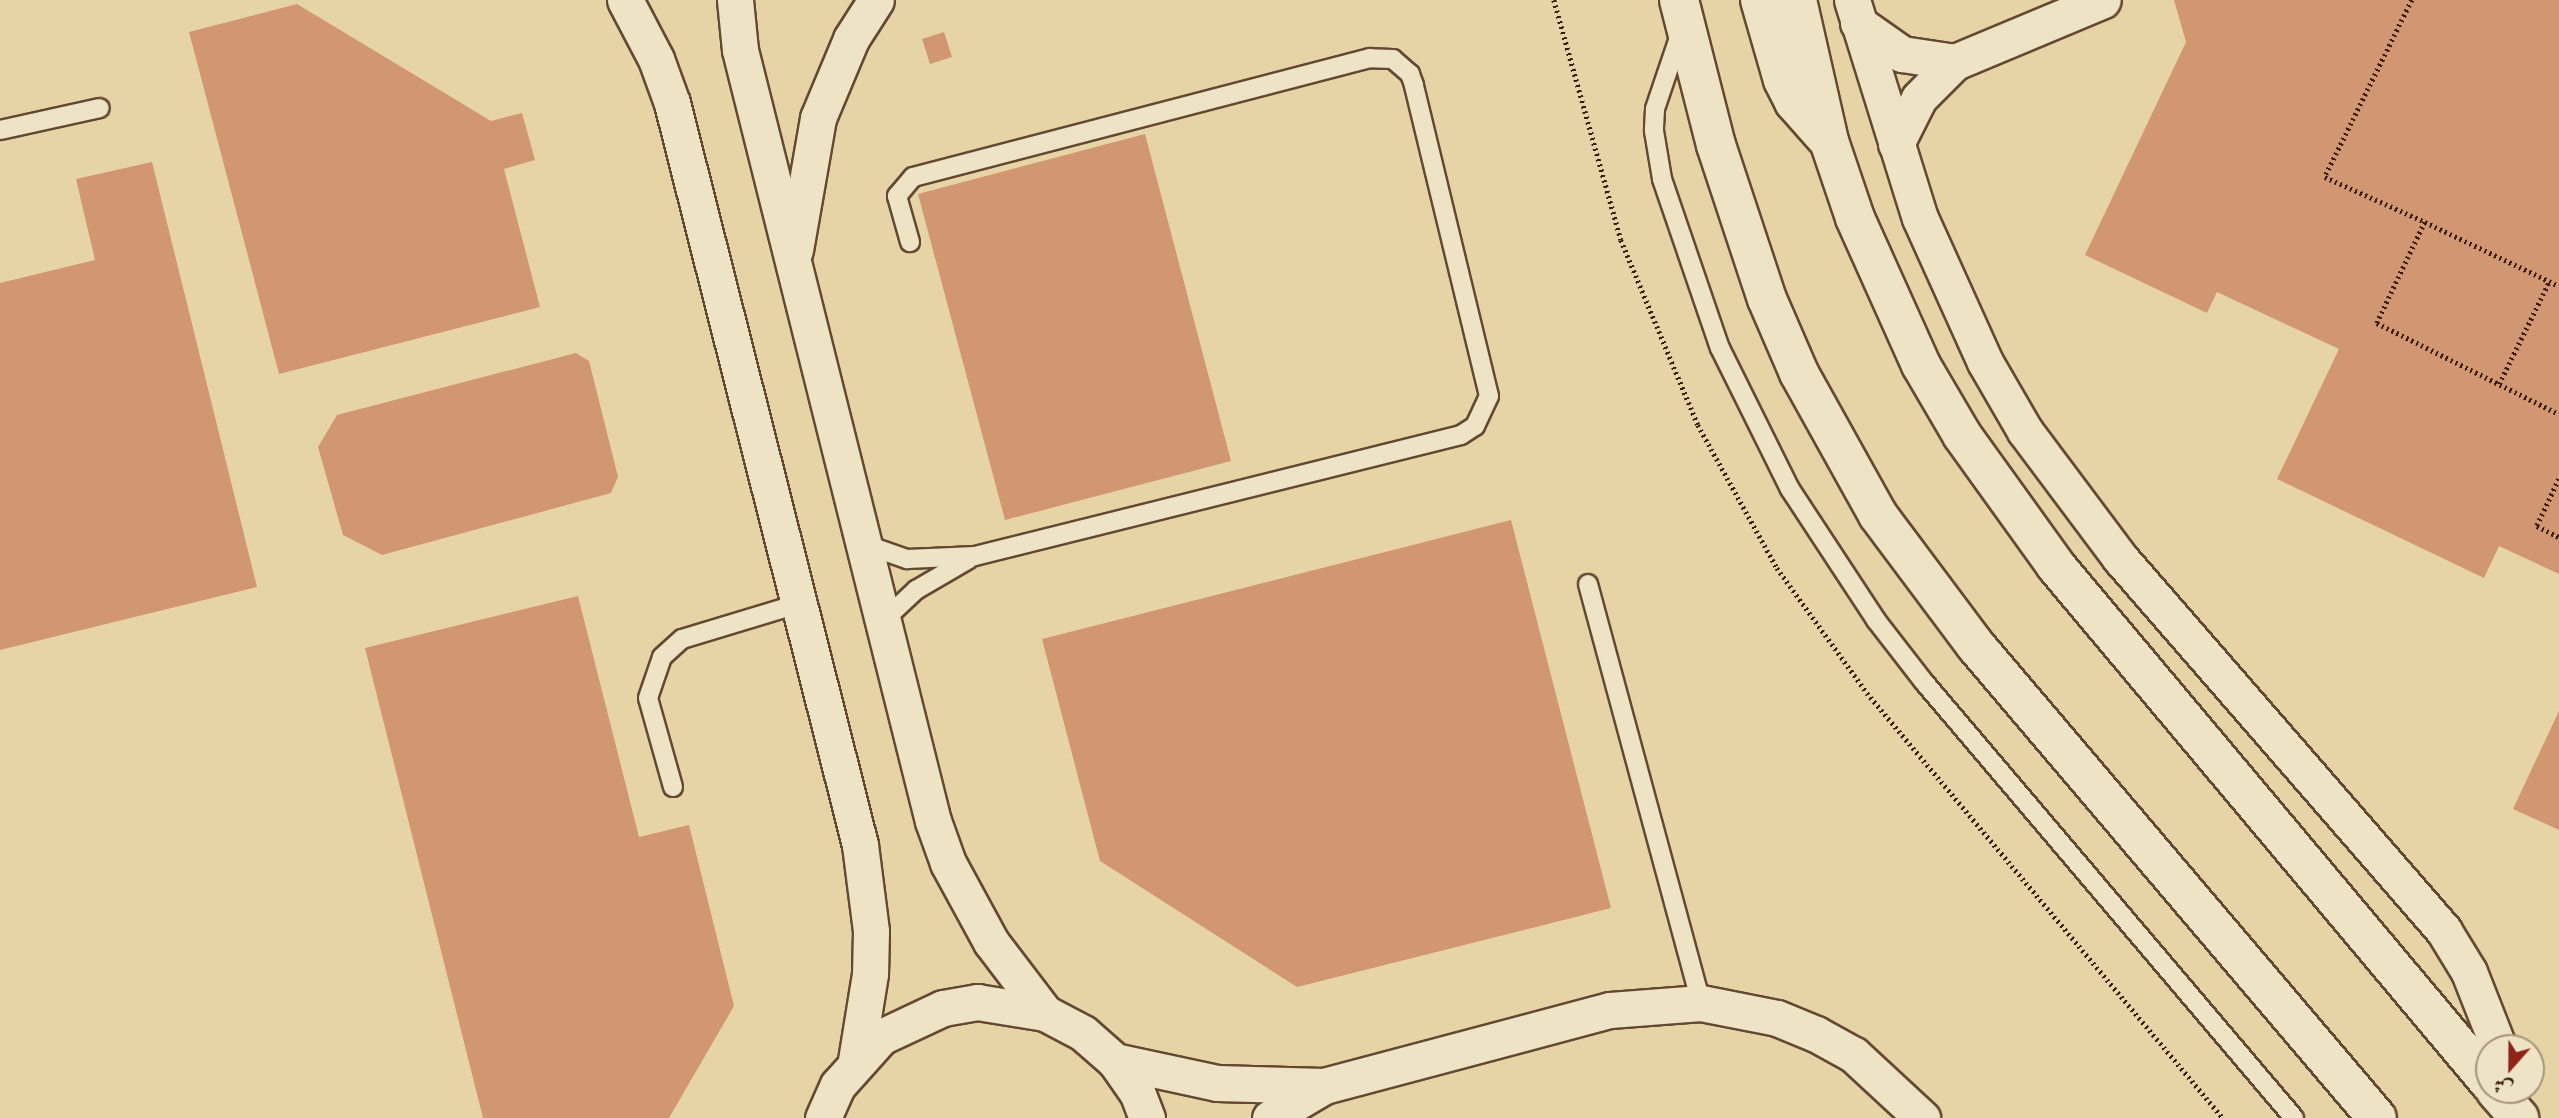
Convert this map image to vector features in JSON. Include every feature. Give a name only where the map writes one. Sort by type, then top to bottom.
[{"type":"street","points":[[625,0],[656,59],[672,103],[868,888],[870,974],[856,1060]]},
{"type":"street","points":[[735,0],[740,50],[933,821],[948,863],[991,942],[1045,1013]]},
{"type":"street","points":[[793,267],[818,118],[851,39],[876,0]]},
{"type":"street","points":[[1760,0],[1794,102],[1829,141]]},
{"type":"street","points":[[1797,0],[1829,141],[1865,243],[1921,365],[2007,502],[2475,1062]]},
{"type":"street","points":[[1896,144],[1919,98],[1955,62],[2103,0]]},
{"type":"street","points":[[1682,11],[1735,209],[1767,299],[1799,373],[1878,515],[1976,646],[2377,1118]]},
{"type":"street","points":[[1855,12],[1902,54],[1955,62]]},
{"type":"street","points":[[1855,12],[1896,144],[1950,291],[2025,430],[2120,558],[2444,931],[2469,972],[2493,1034]]},
{"type":"street","points":[[821,1116],[856,1060],[881,1037],[943,1008],[977,1002],[1045,1013],[1083,1032],[1115,1061],[1137,1092],[1147,1118]]},
{"type":"street","points":[[1270,1118],[1324,1086],[1610,1010],[1701,1003],[1777,1018],[1816,1034],[1854,1055],[1922,1118]]},
{"type":"street","points":[[1115,1061],[1217,1083],[1324,1086]]},
{"type":"lane","points":[[1682,11],[1655,109],[1654,131],[1662,179],[1720,348],[1790,489],[1876,620],[1924,682],[2294,1118]]},
{"type":"lane","points":[[862,543],[907,559],[975,556],[1461,435],[1484,412],[1489,379],[1414,85],[1403,65],[1382,57],[914,177],[897,197],[910,242]]},
{"type":"lane","points":[[0,130],[100,108]]},
{"type":"lane","points":[[882,622],[916,590],[975,556]]},
{"type":"lane","points":[[1588,584],[1701,1003]]},
{"type":"lane","points":[[673,787],[648,698],[662,657],[682,639],[797,604]]},
{"type":"path","points":[[2412,0],[2325,177],[2559,286]]},
{"type":"path","points":[[2425,222],[2377,323],[2559,414]]},
{"type":"path","points":[[2499,384],[2549,282]]},
{"type":"path","points":[[2559,479],[2537,526],[2559,537]]},
{"type":"building","points":[[2174,0],[2559,0],[2559,574],[2499,546],[2484,578],[2277,479],[2339,349],[2217,292],[2207,313],[2085,255],[2186,42]]},
{"type":"building","points":[[297,4],[491,121],[522,113],[535,160],[504,169],[540,307],[279,374],[189,32]]},
{"type":"building","points":[[944,32],[952,57],[930,64],[922,39]]},
{"type":"building","points":[[1145,134],[1231,461],[1005,520],[918,194]]},
{"type":"building","points":[[152,162],[257,587],[0,650],[0,283],[95,260],[76,179]]},
{"type":"building","points":[[576,353],[589,361],[618,477],[611,493],[382,555],[343,535],[318,447],[337,415]]},
{"type":"building","points":[[1511,520],[1611,908],[1297,987],[1100,861],[1042,639]]},
{"type":"building","points":[[578,596],[639,837],[689,825],[734,1006],[669,1118],[483,1118],[365,648]]},
{"type":"building","points":[[2559,711],[2559,830],[2513,809]]}]
